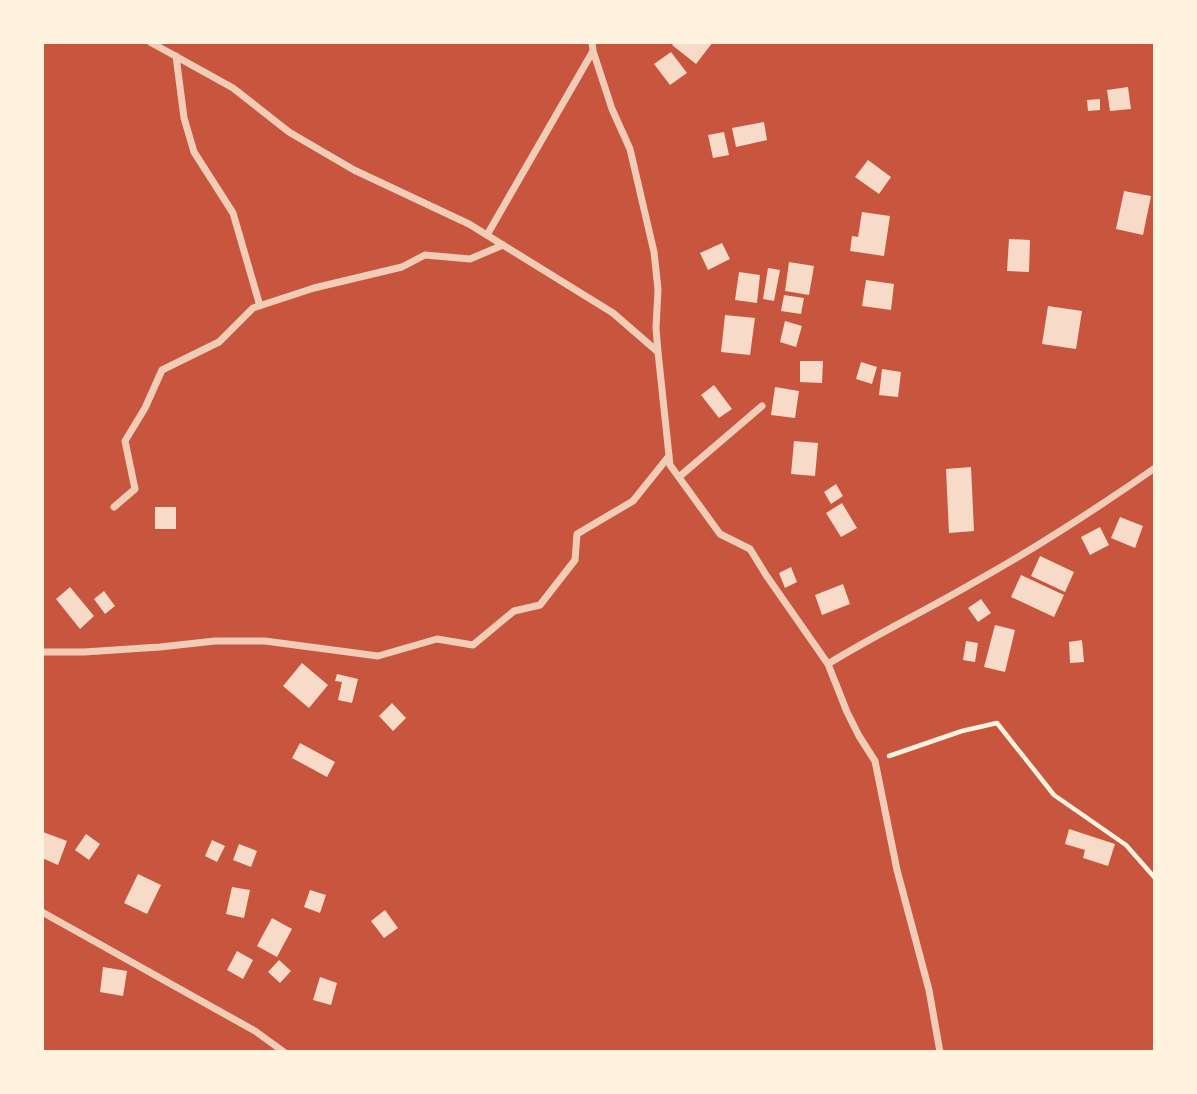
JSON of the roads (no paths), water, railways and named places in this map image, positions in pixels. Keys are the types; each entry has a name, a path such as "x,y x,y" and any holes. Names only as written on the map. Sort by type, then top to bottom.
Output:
{"street":[{"path":"150,42 233,88 289,132 354,170 469,224 613,313 658,352"},
{"path":"592,42 612,109 630,149 654,252 658,289 656,328 670,465 720,534 750,549 828,664 859,736 875,761 897,870 929,990 940,1052"},
{"path":"487,235 593,51"},
{"path":"176,56 184,118 194,152 233,213 260,306"},
{"path":"114,507 135,489 124,441 145,408 162,370 219,342 253,308 314,288 402,267 425,255 470,259 503,245"},
{"path":"679,477 762,406"},
{"path":"42,652 85,652 215,641 265,641 377,656 437,639 473,645 514,611 540,604 575,560 577,534 633,501 670,456"},
{"path":"828,664 1053,537 1155,468"},
{"path":"42,912 255,1031 284,1052"}]}
